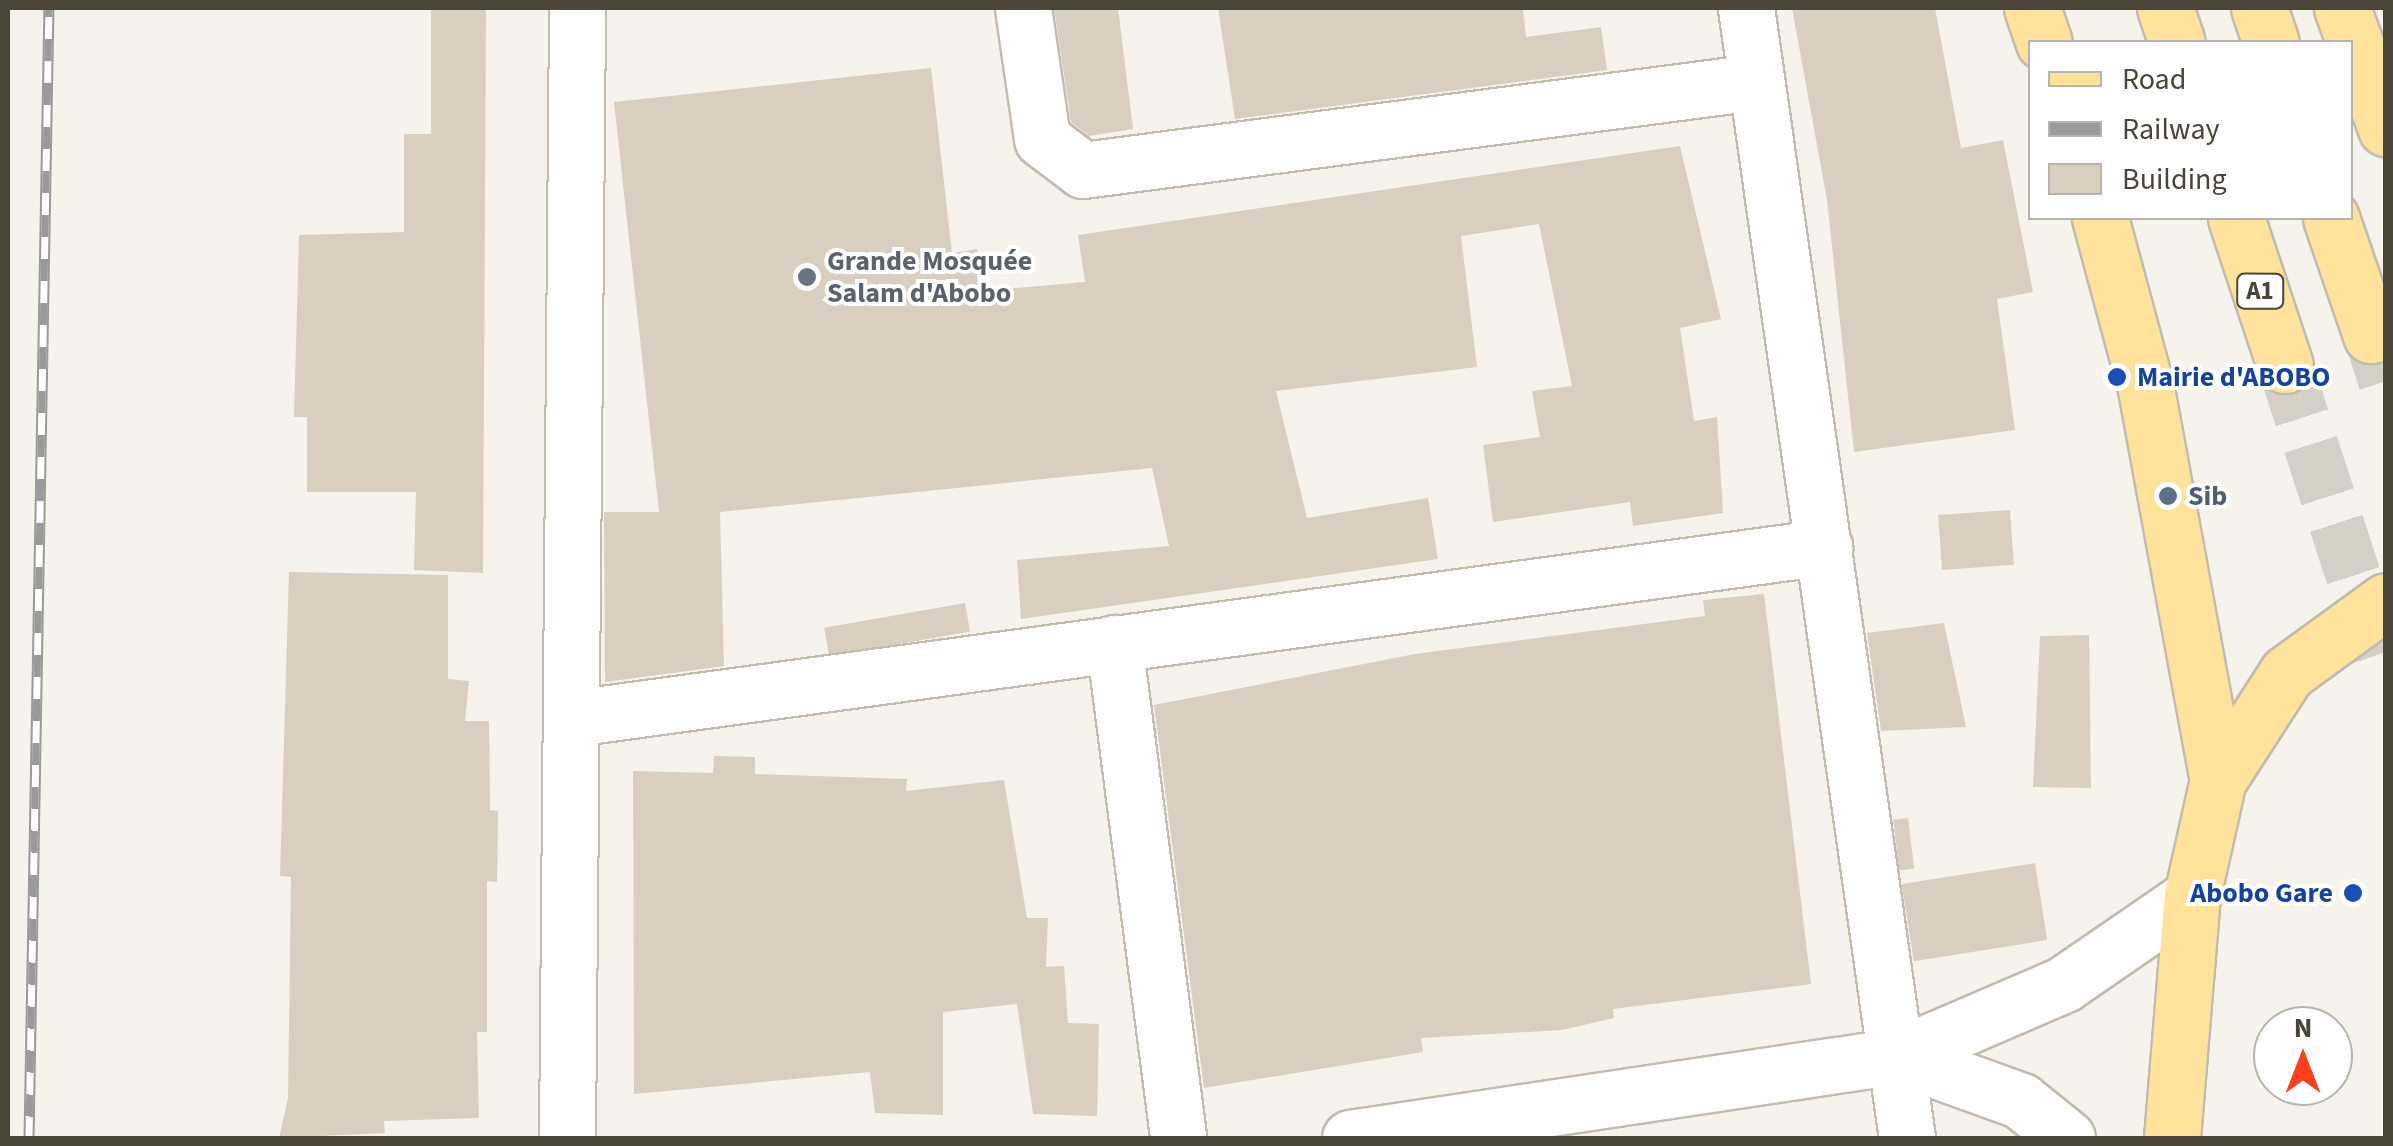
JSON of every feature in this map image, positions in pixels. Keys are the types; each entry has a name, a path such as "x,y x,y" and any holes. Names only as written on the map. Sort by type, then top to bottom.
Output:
{"main road":[{"path":"2032,8 2043,40"},
{"path":"2165,8 2176,40"},
{"path":"2259,8 2269,40"},
{"path":"2342,8 2386,128"},
{"path":"2101,220 2146,389 2218,780"},
{"name":"A1","path":"2237,220 2285,365"},
{"path":"2331,220 2371,336"},
{"path":"2172,1138 2192,896 2218,780 2287,673 2386,602"}],"street":[{"path":"567,1138 577,8"},
{"path":"1023,8 1042,139 1083,170 1755,82"},
{"path":"1746,8 1907,1138"},
{"path":"573,718 1824,546"},
{"path":"1114,643 1178,1138"},
{"path":"1350,1138 1462,1130 1897,1056 2064,984 2192,896"},
{"path":"1897,1056 2022,1101 2067,1138"}],"building":[{"path":"431,8 486,8 483,573 414,570 416,492 307,492 307,417 294,417 299,235 404,232 404,134 431,134"},
{"path":"1054,8 1118,8 1133,129 1089,136 1071,122"},
{"path":"1218,8 1523,8 1526,37 1601,27 1607,70 1235,119"},
{"path":"1792,8 1935,8 1961,148 2003,140 2033,292 1997,299 2015,430 1854,452 1827,200"},
{"path":"931,68 952,253 977,249 982,291 1085,282 1078,235 1680,146 1721,319 1680,328 1694,421 1717,417 1723,513 1633,526 1630,502 1493,522 1483,445 1540,437 1532,391 1572,386 1539,224 1461,236 1477,367 1276,391 1307,518 1428,498 1438,559 1021,619 1017,560 1169,546 1152,468 720,512 724,666 605,682 604,512 659,512 614,102"},
{"path":"2010,510 2014,565 1942,570 1938,515"},
{"path":"289,572 448,575 448,679 469,681 465,721 489,721 490,810 498,811 497,882 487,881 487,1032 477,1032 479,1118 384,1121 385,1133 279,1138 288,1098 291,877 280,876"},
{"path":"1764,594 1811,984 1613,1009 1614,1018 1562,1030 1421,1038 1423,1052 1204,1088 1154,705 1415,654 1705,616 1703,600"},
{"path":"965,603 970,632 829,656 824,628"},
{"path":"1944,623 1966,727 1881,731 1867,633"},
{"path":"2089,635 2091,788 2033,787 2040,636"},
{"path":"714,756 755,757 755,774 907,779 906,791 1004,780 1027,918 1048,918 1046,967 1064,966 1068,1023 1099,1024 1097,1116 1033,1114 1017,1004 943,1012 943,1115 875,1113 870,1072 634,1094 633,771 713,773"},
{"path":"1908,818 1914,869 1899,870 1893,820"},
{"path":"2035,863 2047,940 1914,961 1902,884"}],"tunnel":[{"path":"2371,335 2386,381"},
{"path":"2285,365 2386,675"}],"railway":[{"path":"29,1138 49,8"}],"place":[{"name":"Grande Mosquée Salam d'Abobo","path":"807,277"},
{"name":"Mairie d'ABOBO","path":"2117,377"},
{"name":"Sib","path":"2168,496"},
{"name":"Abobo Gare","path":"2353,893"}]}
